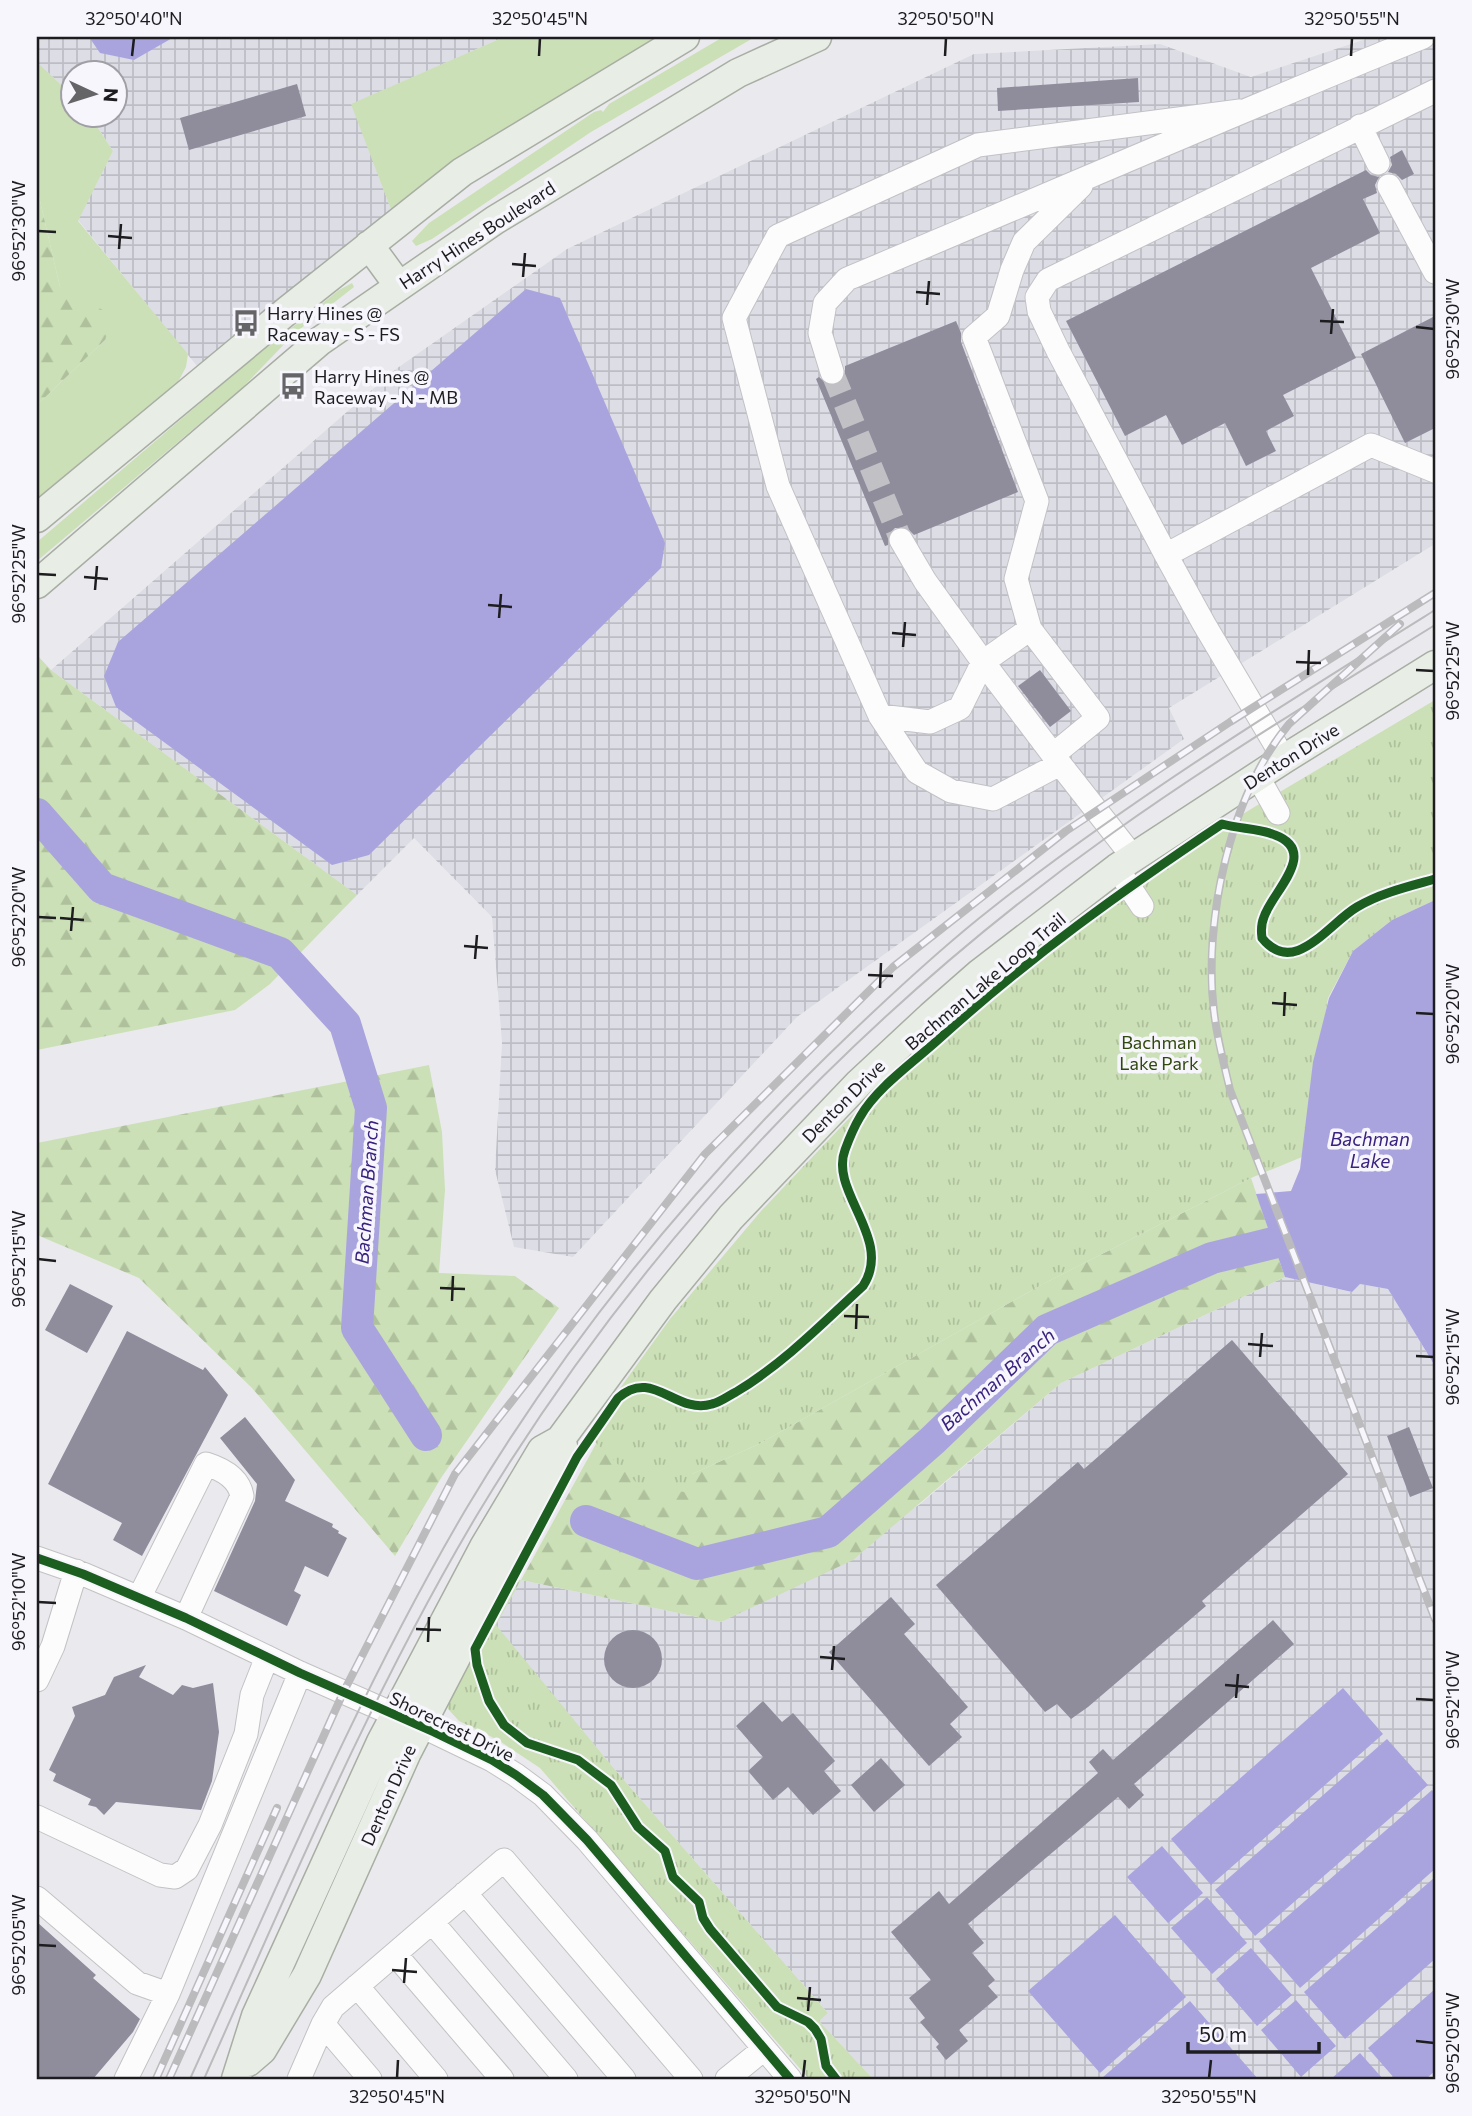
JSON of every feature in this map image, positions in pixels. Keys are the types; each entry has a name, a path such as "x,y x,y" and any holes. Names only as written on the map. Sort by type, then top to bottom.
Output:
{"main road":[{"path":"37,519 369,245 462,172 685,37"},
{"name":"Harry Hines Boulevard","path":"37,584 320,341 495,220 738,73 817,37"},
{"path":"369,245 399,286"},
{"name":"Denton Drive","path":"239,2073 261,2004 307,1900 407,1721 496,1553 542,1450 560,1440 663,1300 731,1217 859,1083 980,973 1125,862 1435,665"}],"street":[{"path":"832,372 820,332 825,303 848,279 1240,111 1423,37"},
{"path":"1284,759 1204,624 1167,555 1059,351 1039,311 1037,297 1048,280 1435,91"},
{"path":"1088,178 1024,242 998,316 974,337 1037,501 1016,579 1030,629 1098,718 1056,760 993,799 951,791 917,772 880,716 778,486 734,318 778,236 978,145 1240,111"},
{"path":"1360,126 1378,163"},
{"path":"1389,186 1435,272"},
{"path":"1167,555 1371,445 1435,471"},
{"path":"901,540 925,582 1056,760 1125,862 1142,906"},
{"path":"880,716 930,722 960,708 983,662 1030,629"},
{"path":"1258,777 1278,813"},
{"path":"139,1598 206,1464 223,1469 241,1488 242,1496 186,1618"},
{"name":"Shorecrest Drive","path":"37,1558 76,1571 186,1618 492,1760 516,1775 563,1814 587,1840 790,2079"},
{"path":"37,1680 53,1646 76,1571"},
{"path":"37,1817 167,1877 181,1874 190,1863 209,1825 246,1734 252,1695 267,1657"},
{"path":"126,2079 169,1994 300,1673"},
{"path":"299,2079 333,2007 503,1860 691,2079"},
{"path":"465,1893 624,2079"},
{"path":"37,1898 137,1983 169,1994"},
{"path":"432,1922 566,2079"},
{"path":"395,1954 502,2079"},
{"path":"357,1986 436,2079"},
{"path":"323,2024 370,2079"},
{"path":"727,2079 764,2049"}],"shaded area":[{"path":"37,37 504,37 352,104 392,212 197,366 78,220 113,151 99,130 130,130 130,60 60,60 60,84 37,62"},
{"path":"1372,37 1430,37 1435,48 1435,544 1169,708 1184,739 797,1017 573,1257 514,1247 495,1170 502,1043 492,917 414,838 357,895 51,670 396,369 567,249 974,54 1160,44 1251,77"},
{"path":"1285,1277 1351,1292 1360,1284 1388,1289 1435,1366 1435,2079 873,2079 818,2020 828,2013 616,1771 495,1625 521,1580 721,1622 919,1505 1061,1383"}],"green space":[{"path":"504,37 661,37 524,120 392,212 351,104"},
{"path":"723,37 755,37 591,132 432,239 416,246 412,241 429,223 594,112 603,112 609,104"},
{"path":"37,62 60,84 60,130 99,130 113,151 78,221 188,354 186,367 178,382 37,498 37,405 105,340 60,287 37,188"},
{"path":"37,188 60,287 114,316 105,340 37,405"},
{"path":"352,283 354,287 295,333 242,388 37,561 37,542 246,364 339,290"},
{"path":"37,655 51,670 357,895 270,984 235,1010 37,1050"},
{"name":"Bachman Lake Park","path":"1435,700 1435,900 1392,920 1353,951 1328,998 1302,1157 1251,1178 1043,1284 759,1444 692,1474 685,1492 641,1487 587,1434 670,1319 761,1211 857,1110 1092,907"},
{"path":"429,1065 442,1132 445,1190 439,1273 515,1276 559,1308 441,1478 395,1556 252,1388 139,1278 37,1235 37,1143"},
{"path":"1251,1178 1285,1277 1061,1383 853,1560 721,1622 521,1580 597,1442 641,1486 692,1474 759,1444 1043,1284"},
{"path":"508,1578 521,1580 496,1625 616,1771 828,2013 819,2021 873,2079 809,2079 540,1768 498,1740 459,1721 448,1709 446,1701"}],"water":[{"path":"89,37 174,37 134,60 100,53"},
{"path":"526,289 560,298 665,543 661,568 369,855 332,865 116,707 104,676 118,642"},
{"name":"Bachman Lake","path":"1435,900 1435,1366 1388,1289 1360,1284 1352,1292 1285,1277 1256,1194 1291,1191 1300,1169 1313,1062 1329,998 1353,951 1392,920"},
{"path":"1343,1688 1383,1734 1211,1885 1171,1839"},
{"path":"1387,1739 1428,1785 1255,1936 1215,1890"},
{"path":"1432,1790 1435,1794 1435,1869 1300,1988 1259,1941"},
{"path":"1162,1846 1203,1893 1168,1923 1127,1877"},
{"path":"1435,1877 1435,1959 1345,2039 1304,1992"},
{"path":"1207,1897 1247,1943 1212,1974 1171,1928"},
{"path":"1115,1915 1186,1997 1100,2073 1028,1991"},
{"path":"1251,1948 1292,1995 1257,2026 1216,1979"},
{"path":"1435,1989 1435,2071 1426,2079 1395,2079 1368,2048"},
{"path":"1296,2000 1336,2046 1301,2077 1261,2030"},
{"path":"1190,2001 1258,2079 1102,2078"},
{"path":"1360,2053 1383,2079 1331,2079"}],"building":[{"path":"1138,78 1139,102 998,111 997,88"},
{"path":"297,84 306,116 189,150 180,118"},
{"path":"1402,150 1414,174 1402,180 1396,174 1388,172 1392,165 1390,157"},
{"path":"1366,170 1379,177 1375,185 1377,193 1363,199 1380,233 1311,268 1356,358 1283,395 1294,416 1266,431 1276,451 1246,466 1225,423 1182,445 1166,415 1125,436 1066,321"},
{"path":"1435,316 1435,428 1405,443 1361,354"},
{"path":"956,321 961,342 1018,492 914,535 907,528 895,528 889,534 888,545 885,546 816,379 819,377 828,385 837,385 845,376 845,366"},
{"path":"1040,670 1071,711 1050,727 1018,686"},
{"path":"70,1284 113,1306 87,1353 45,1330"},
{"path":"127,1331 203,1370 205,1367 228,1395 142,1556 113,1540 122,1523 48,1484"},
{"path":"1232,1340 1348,1474 1202,1601 1206,1606 1088,1707 1071,1719 1057,1704 1045,1712 936,1585 1078,1462 1084,1469"},
{"path":"245,1417 295,1480 285,1501 333,1524 332,1527 339,1531 338,1533 347,1538 328,1577 305,1566 294,1591 301,1595 287,1626 214,1591 255,1501 257,1484 220,1438"},
{"path":"1409,1427 1433,1488 1410,1497 1387,1436"},
{"path":"891,1597 915,1624 904,1634 968,1707 950,1724 962,1737 929,1766 829,1652"},
{"path":"1273,1620 1294,1644 1134,1784 1144,1795 1129,1809 1118,1797 968,1924 984,1943 972,1953 995,1980 988,1986 998,1997 959,2030 968,2041 946,2060 936,2047 939,2044 920,2022 925,2018 909,1998 931,1980 891,1932 939,1891 949,1904 1098,1773 1089,1762 1103,1749 1113,1760"},
{"path":"633,1630 649,1635 657,1643 662,1659 657,1675 649,1683 633,1688 617,1683 609,1675 604,1659 609,1643 617,1635"},
{"path":"146,1665 139,1677 173,1695 182,1685 193,1688 213,1683 219,1732 212,1781 201,1810 116,1802 104,1815 96,1807 88,1805 91,1799 53,1781 56,1774 49,1770 75,1716 72,1707 105,1695 114,1677"},
{"path":"763,1701 782,1722 793,1713 835,1761 824,1771 841,1791 813,1815 788,1787 773,1800 748,1771 763,1757 736,1726"},
{"path":"881,1758 905,1785 874,1812 851,1785"},
{"path":"37,1922 96,1975 93,1978 140,2019 133,2032 93,2079 37,2079"}],"waterway":[{"name":"Bachman Branch","path":"37,814 102,888 280,953 345,1024 371,1108 357,1328 426,1435"},
{"name":"Bachman Branch","path":"586,1521 697,1564 828,1532 933,1440 1047,1330 1212,1258 1314,1233"}],"tunnel":[{"path":"832,372 901,540"}],"tram line":[{"path":"190,2079 287,1862 355,1719 390,1648 466,1509 550,1380 595,1318 692,1199 743,1142 851,1033 920,969 992,908 1154,790 1435,610"},
{"path":"204,2079 332,1793 438,1583 477,1515 540,1416 609,1321 682,1229 760,1141 843,1057 930,977 1020,902 1114,832 1193,778 1435,625"}],"railway":[{"path":"169,2079 343,1693 455,1474 705,1154 893,967 1066,831 1230,722 1435,593"},
{"path":"1400,624 1289,724 1268,753 1236,822 1225,860 1217,900 1212,976 1215,1022 1230,1090 1435,1619"},
{"path":"156,2079 277,1808"}],"cycle path":[{"name":"Bachman Lake Loop Trail","path":"836,2079 826,2066 821,2039 815,2029 808,2022 777,2007 710,1929 703,1918 699,1902 673,1877 665,1851 638,1827 611,1785 578,1760 527,1743 504,1725 489,1701 477,1665 475,1649 577,1457 618,1398 642,1387 699,1406 718,1402 753,1381 786,1356 863,1286 870,1268 871,1251 867,1233 845,1182 842,1166 854,1129 867,1106 886,1085 1006,981 1112,900 1222,824 1275,835 1288,842 1293,851 1289,873 1263,920 1262,938 1274,949 1286,952 1298,950 1311,944 1366,902 1395,890 1435,879"},
{"path":"37,1558 83,1574 186,1618 300,1673 434,1732 492,1760 516,1775 543,1795 587,1840 790,2079"}],"place":[{"name":"Harry Hines @ Raceway - S - FS","path":"246,323"},
{"name":"Harry Hines @ Raceway - N - MB","path":"293,386"}]}
